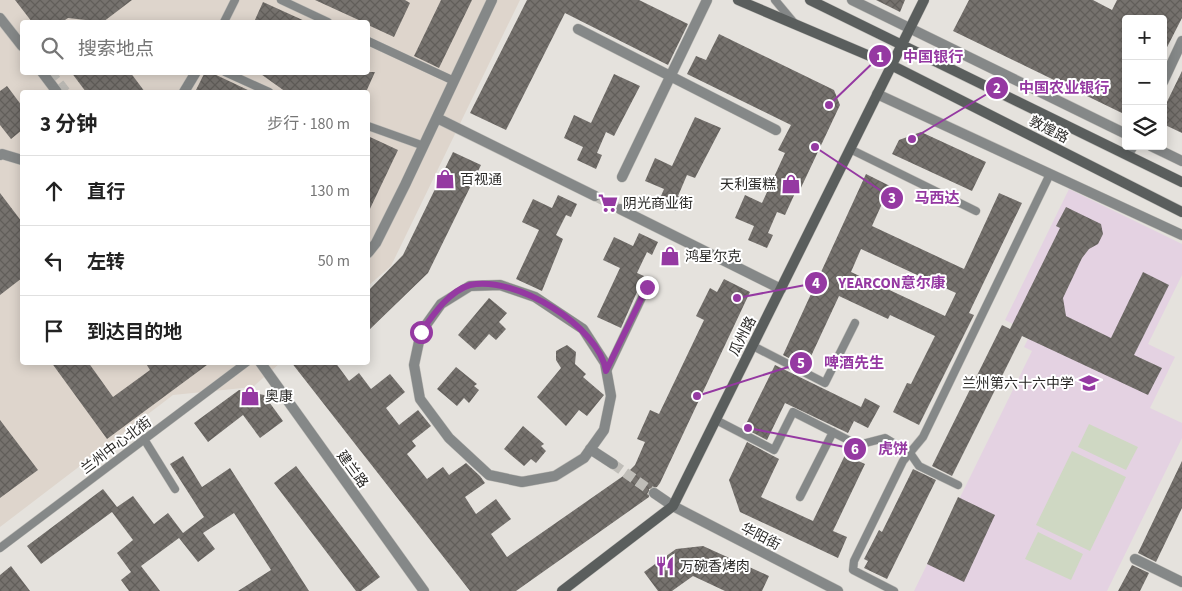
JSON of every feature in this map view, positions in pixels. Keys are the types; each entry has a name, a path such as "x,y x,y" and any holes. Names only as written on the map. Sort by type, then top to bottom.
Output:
{"main road":[{"name":"敦煌路","path":"738,0 891,65 1182,212"},
{"name":"敦煌路","path":"810,0 1182,182"},
{"name":"瓜州路","path":"562,591 672,506 924,0"}],"street":[{"path":"370,250 376,243 424,146 492,0"},
{"path":"622,177 707,0"},
{"path":"852,0 1122,132"},
{"path":"0,18 20,43"},
{"path":"578,29 776,130"},
{"path":"1167,73 1182,41"},
{"path":"44,75 56,90"},
{"path":"185,90 194,75"},
{"path":"877,94 1182,235"},
{"path":"437,118 595,196"},
{"path":"1160,150 1182,161"},
{"path":"0,155 20,159"},
{"path":"620,209 781,289"},
{"path":"500,285 535,297 583,329 605,363 606,371 611,396 604,430 584,458 555,476 522,482 488,475 449,438 420,399 414,365 421,332 441,304 470,286 500,285"},
{"name":"建兰路","path":"262,365 424,591"},
{"path":"590,449 613,464"},
{"name":"华阳街","path":"654,493 672,506 838,591"},
{"path":"1136,559 1182,582"}],"lane":[{"path":"225,20 235,0"},
{"path":"281,0 324,20"},
{"path":"775,0 796,25"},
{"path":"370,43 454,81"},
{"path":"232,75 265,90"},
{"path":"370,127 424,146"},
{"path":"850,149 976,211"},
{"path":"1128,156 1132,150"},
{"path":"894,591 853,570 854,561 903,461 923,437 1050,174"},
{"path":"606,371 647,287"},
{"path":"753,346 826,383 855,323"},
{"name":"兰州中心北街","path":"0,548 243,365"},
{"path":"716,420 774,450 792,412 858,445 885,438 910,453 919,466 958,485"},
{"path":"800,497 833,432"},
{"path":"144,440 175,489"}],"shaded area":[{"path":"0,0 520,0 391,266 370,284 370,90 20,90 20,365 278,365 253,387 173,395 0,527"},
{"name":"兰州第六十六中学","path":"1069,189 1182,244 1182,275 1148,344 1175,357 1150,408 1182,423 1182,438 1107,591 914,591 1032,351 1024,347 1031,333 1005,320"}],"green space":[{"path":"1089,424 1138,447 1126,470 1078,447"},
{"path":"1072,451 1126,477 1090,551 1036,525"},
{"path":"1038,532 1083,554 1071,580 1025,559"}],"building":[{"path":"15,0 132,0 106,20 68,18 65,20 30,20"},
{"path":"315,0 405,0 410,3 394,37 370,26 370,20 359,20"},
{"path":"441,0 472,0 439,68 414,56"},
{"path":"527,0 639,0 688,24 668,65 565,13 506,130 470,113"},
{"path":"876,0 905,0 900,12"},
{"path":"969,0 1093,0 1112,10 1117,0 1182,0 1182,18 1167,47 1167,15 1122,15 1122,113 953,31"},
{"path":"263,2 303,20 255,20"},
{"path":"719,34 834,90 840,105 799,192 796,191 785,215 777,212 768,233 773,235 767,248 748,240 754,226 735,218 745,195 762,203 785,153 778,150 791,125 687,74 696,56 706,60"},
{"path":"1182,71 1182,133 1167,126 1167,102"},
{"path":"370,72 375,72 367,90 283,90 262,75 370,75"},
{"path":"614,74 640,86 614,136 606,132 597,153 602,155 596,169 577,160 583,147 564,138 574,115 591,123"},
{"path":"73,75 132,75 144,90 84,90"},
{"path":"204,75 216,75 248,90 196,90"},
{"path":"7,86 20,103 20,132 11,139 0,125 0,91"},
{"path":"695,117 721,128 695,178 687,175 678,196 682,198 676,211 658,203 664,189 645,181 655,158 672,166"},
{"path":"921,132 986,162 972,191 892,154 899,140"},
{"path":"370,137 398,150 370,209"},
{"path":"453,152 481,165 428,273 370,329 370,289 403,255"},
{"path":"866,174 890,186 872,226 964,269 999,193 1022,203 969,313 974,315 919,425 893,412 907,383 911,384 935,336 890,315 888,319 839,296 806,367 783,355","holes":["861,249 956,293 945,316 851,272"]},
{"path":"0,193 20,219 20,280 0,295"},
{"path":"558,195 577,204 571,217 566,215 556,235 563,239 542,291 516,279 539,230 522,222 533,199 552,208"},
{"path":"1066,207 1101,224 1103,234 1098,244 1089,249 1082,258 1063,298 1066,316 1111,338 1143,272 1169,285 1134,355 1162,368 1148,395 1022,336 952,476 932,466 1002,325 1010,329 1060,228 1056,226"},
{"path":"639,233 658,242 652,255 647,252 637,273 644,276 621,328 597,317 620,268 603,260 614,237 633,246"},
{"path":"724,279 750,292 660,483 657,487 649,489 649,497 516,591 470,591 293,365 337,365 349,381 359,373 371,389 390,374 405,392 386,408 399,425 418,410 431,426 412,441 416,446 407,454 427,479 443,467 449,475 466,463 480,476 485,483 465,497 476,514 496,499 511,519 491,534 507,557 626,474 635,465 645,442 637,439 650,410 659,414 704,320 696,316 710,288 717,292"},
{"path":"489,298 507,313 499,322 506,329 496,340 489,334 475,350 458,335"},
{"path":"567,345 576,352 575,364 586,374 583,377 604,395 587,416 579,410 566,426 537,397 561,368 556,360 556,351"},
{"path":"53,365 90,365 113,397 150,370 147,365 207,365 107,439"},
{"path":"775,365 861,407 865,398 880,406 868,428 854,421 848,433 785,403 767,440 744,428"},
{"path":"456,367 477,384 474,386 479,390 469,403 464,398 457,406 437,389"},
{"path":"239,390 264,395 283,421 260,438 243,415 208,442 194,423"},
{"path":"0,420 38,470 0,498"},
{"path":"523,426 544,444 541,446 546,451 536,463 531,459 524,466 504,449"},
{"path":"747,442 779,459 761,497 813,521 845,455 865,464 833,531 847,537 838,558 740,512 729,480"},
{"path":"183,456 202,487 230,468 309,591 238,591 271,570 234,513 203,533 215,549 198,562 179,538 141,566 160,591 129,591 121,580 131,572 117,553 133,540 112,512 41,564 27,546 103,489 117,507 133,496 154,524 168,513 183,533 204,517 170,464"},
{"path":"1182,461 1182,508 1156,562 1138,553"},
{"path":"296,466 380,577 361,591 356,591 274,483"},
{"path":"913,469 936,480 887,579 864,568 868,561 864,559 879,530 882,532"},
{"path":"958,497 995,515 964,582 927,564"},
{"path":"703,546 769,576 762,591 725,591 693,576 672,591 658,591 644,572 676,549"},
{"path":"1132,565 1149,573 1140,591 1118,591"},
{"path":"11,566 30,591 0,591 0,575"}],"tunnel":[{"path":"52,75 64,90"},
{"path":"595,196 620,209"},
{"path":"613,464 654,493"}],"place":[{"name":"中国银行","path":"829,105"},
{"name":"中国农业银行","path":"912,139"},
{"name":"马西达","path":"815,147"},
{"name":"百视通","path":"445,179"},
{"name":"天利蛋糕","path":"791,184"},
{"name":"阴光商业街","path":"608,203"},
{"name":"鸿星尔克","path":"670,256"},
{"name":"YEARCON意尔康","path":"737,298"},
{"name":"兰州第六十六中学","path":"1089,383"},
{"name":"奥康","path":"250,396"},
{"name":"啤酒先生","path":"697,396"},
{"name":"虎饼","path":"748,428"},
{"name":"万碗香烤肉","path":"665,566"}],"route":[{"path":"421,332 441,304 470,286 500,285 535,297 583,329 605,363 606,371 647,287"}]}
